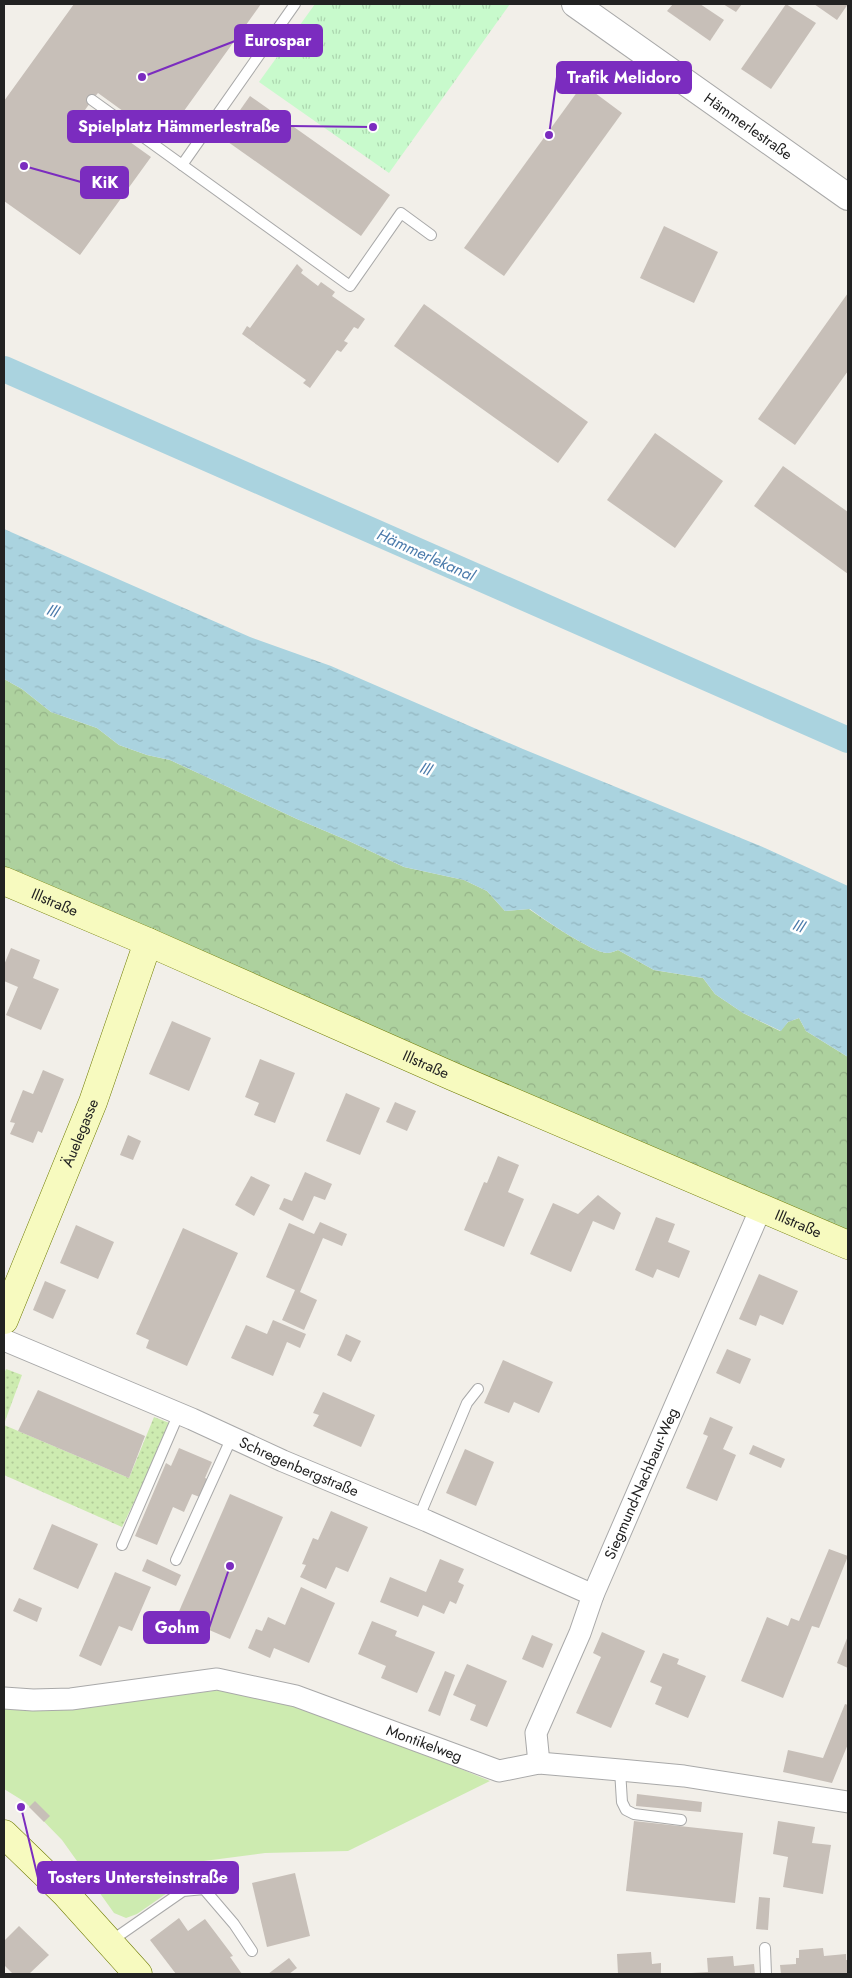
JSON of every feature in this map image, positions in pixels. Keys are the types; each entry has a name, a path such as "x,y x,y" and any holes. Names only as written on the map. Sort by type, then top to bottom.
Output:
{"main road":[{"name":"Illstraße","path":"4,881 148,942 454,1077 848,1245"},
{"name":"Äuelegasse","path":"4,1320 93,1102 148,942"},
{"path":"4,1834 65,1894 138,1974"}],"street":[{"name":"Hämmerlestraße","path":"575,4 848,197"},
{"name":"Siegmund-Nachbaur-Weg","path":"539,1763 536,1733 580,1633 592,1595 761,1208"},
{"name":"Schregenbergstraße","path":"4,1340 180,1413 283,1461 418,1517 556,1577 592,1595"},
{"name":"Montikelweg","path":"4,1698 33,1700 71,1698 218,1679 296,1696 499,1771 539,1763 620,1770 684,1776 848,1802"}],"lane":[{"path":"182,165 295,4"},
{"path":"92,100 350,286 401,213 431,235"},
{"path":"418,1517 468,1403 478,1389"},
{"path":"122,1545 180,1413"},
{"path":"176,1560 232,1437"},
{"path":"620,1770 622,1802 626,1810 634,1814 681,1820"},
{"path":"110,1942 183,1891 204,1889 234,1924 252,1951"},
{"path":"765,1948 766,1974"}],"green space":[{"path":"315,4 510,4 389,173 259,82"},
{"path":"4,679 22,689 51,712 97,728 119,745 147,755 170,760 404,867 464,880 487,891 505,911 529,909 568,934 600,951 608,953 618,950 654,970 703,978 715,994 743,1013 780,1031 788,1022 799,1018 806,1031 848,1057 848,1245 4,881"},
{"path":"6,1369 22,1375 4,1424 4,1374"},
{"path":"154,1417 172,1424 122,1527 4,1475 4,1425 129,1478"},
{"path":"221,1690 325,1713 490,1781 348,1851 265,1853 204,1861 183,1882 137,1914 126,1918 114,1913 62,1840 25,1802 4,1789 4,1707 132,1701"}],"water":[{"name":"Ill","path":"4,529 250,637 331,666 523,749 765,848 848,886 848,1057 806,1031 799,1018 788,1022 781,1031 743,1013 715,994 703,978 654,970 618,950 608,953 600,951 568,934 530,909 505,911 487,891 464,880 404,867 170,760 147,755 119,745 97,728 51,712 22,689 4,679"}],"building":[{"path":"74,4 261,4 163,140 98,93 92,100 85,110 151,157 80,255 4,201 4,101"},
{"path":"673,4 700,4 724,20 710,41 667,11"},
{"path":"723,4 742,4 736,12"},
{"path":"786,4 816,23 771,89 741,69"},
{"path":"814,4 848,4 837,20"},
{"path":"583,84 622,113 504,276 464,248"},
{"path":"250,96 390,195 361,236 221,137"},
{"path":"664,226 718,252 694,303 640,278"},
{"path":"297,264 303,270 301,273 318,286 321,282 335,292 332,296 365,319 358,329 354,327 344,341 348,343 341,352 337,350 310,388 303,383 306,380 242,334 247,326 250,328"},
{"path":"848,293 848,371 795,445 758,419"},
{"path":"424,304 588,422 558,463 394,346"},
{"path":"655,433 723,481 675,548 607,500"},
{"path":"783,466 848,512 848,574 754,506"},
{"path":"11,948 40,960 33,978 59,989 41,1030 6,1015 18,987 4,981 4,965"},
{"path":"172,1021 211,1038 189,1091 149,1074"},
{"path":"260,1059 295,1073 275,1123 254,1115 259,1103 245,1097"},
{"path":"43,1070 64,1079 42,1133 38,1131 33,1143 10,1134 15,1123 10,1122 23,1090 33,1094"},
{"path":"346,1093 380,1108 360,1155 326,1141"},
{"path":"395,1102 416,1111 407,1131 386,1122"},
{"path":"128,1135 141,1141 133,1160 120,1155"},
{"path":"498,1156 519,1165 508,1192 524,1199 504,1247 464,1230 484,1182 487,1183"},
{"path":"305,1172 332,1184 325,1200 314,1196 303,1221 279,1209 284,1198 292,1201"},
{"path":"251,1176 270,1185 254,1216 235,1205"},
{"path":"598,1195 621,1213 614,1230 593,1221 571,1272 530,1254 553,1203 578,1214"},
{"path":"656,1217 675,1224 668,1242 690,1251 679,1278 657,1269 653,1278 635,1270"},
{"path":"320,1222 347,1234 342,1246 323,1238 300,1292 317,1300 304,1330 282,1320 295,1290 266,1277 289,1223 314,1234"},
{"path":"76,1225 114,1242 98,1279 60,1263"},
{"path":"183,1228 238,1253 187,1366 146,1348 149,1340 136,1334"},
{"path":"759,1274 798,1291 783,1325 760,1315 756,1326 739,1319"},
{"path":"45,1281 66,1290 53,1319 33,1310"},
{"path":"273,1320 306,1334 300,1348 287,1342 273,1376 231,1358 246,1325 267,1334"},
{"path":"346,1334 361,1341 351,1362 337,1355"},
{"path":"727,1349 751,1359 740,1384 716,1373"},
{"path":"503,1360 553,1382 539,1413 514,1402 509,1413 484,1403"},
{"path":"38,1390 145,1436 129,1478 18,1431"},
{"path":"323,1392 375,1415 361,1447 313,1426 319,1415 313,1413"},
{"path":"710,1417 733,1427 723,1449 736,1455 717,1501 686,1488 708,1436 703,1434"},
{"path":"753,1445 785,1459 781,1468 749,1454"},
{"path":"179,1448 212,1462 205,1478 210,1480 202,1498 192,1494 184,1512 173,1507 157,1545 135,1536 166,1463 171,1466"},
{"path":"465,1449 494,1462 476,1506 446,1493"},
{"path":"230,1494 283,1517 230,1639 177,1616"},
{"path":"331,1511 368,1527 348,1572 336,1567 326,1589 300,1577 306,1565 302,1564 313,1538 318,1540"},
{"path":"52,1524 98,1544 78,1589 33,1569"},
{"path":"829,1549 848,1556 819,1628 812,1626 783,1698 741,1681 767,1617 788,1626 791,1618 799,1621"},
{"path":"147,1559 181,1575 176,1586 142,1571"},
{"path":"440,1559 464,1569 458,1582 464,1585 456,1604 450,1601 444,1614 423,1605 418,1617 380,1602 390,1577 426,1592"},
{"path":"115,1572 151,1587 132,1631 119,1626 101,1666 79,1656"},
{"path":"301,1587 335,1603 309,1663 274,1648 270,1658 248,1648 256,1629 262,1631 268,1617 285,1625"},
{"path":"19,1598 42,1608 37,1622 13,1611"},
{"path":"372,1621 397,1631 395,1636 435,1652 417,1693 381,1678 386,1666 358,1654"},
{"path":"602,1632 645,1651 611,1728 576,1713 601,1657 593,1653"},
{"path":"532,1635 553,1644 543,1668 522,1659"},
{"path":"848,1636 848,1668 837,1663"},
{"path":"663,1653 679,1659 677,1664 706,1676 688,1718 655,1704 662,1687 650,1682"},
{"path":"467,1664 507,1681 487,1727 470,1720 476,1705 453,1695"},
{"path":"445,1671 455,1675 440,1716 428,1711"},
{"path":"845,1704 848,1705 848,1744 832,1783 783,1772 788,1750 823,1758"},
{"path":"637,1794 702,1802 701,1812 636,1806"},
{"path":"35,1801 50,1816 44,1822 29,1807"},
{"path":"634,1821 743,1833 735,1903 626,1891"},
{"path":"778,1821 815,1827 812,1843 831,1845 823,1894 783,1887 788,1857 773,1854"},
{"path":"295,1873 310,1936 267,1947 252,1883"},
{"path":"759,1897 770,1898 768,1930 756,1929"},
{"path":"179,1918 188,1931 205,1919 233,1956 230,1957 242,1974 176,1974 150,1940"},
{"path":"19,1926 49,1955 29,1974 13,1974 4,1965 4,1941"},
{"path":"823,1948 824,1956 846,1954 848,1974 781,1974 780,1965 796,1964 796,1958 799,1958 799,1950"},
{"path":"651,1952 652,1964 661,1963 661,1974 618,1974 617,1954"},
{"path":"733,1956 734,1966 754,1964 755,1974 691,1974 708,1972 707,1958"},
{"path":"289,1958 297,1968 289,1974 268,1974"}],"waterway":[{"name":"Hämmerlekanal","path":"4,369 848,740"}],"place":[{"name":"Eurospar","path":"142,77"},
{"name":"Spielplatz Hämmerlestraße","path":"373,127"},
{"name":"Trafik Melidoro","path":"549,135"},
{"name":"KiK","path":"24,166"},
{"name":"Gohm","path":"230,1566"},
{"name":"Tosters Untersteinstraße","path":"21,1807"}]}
